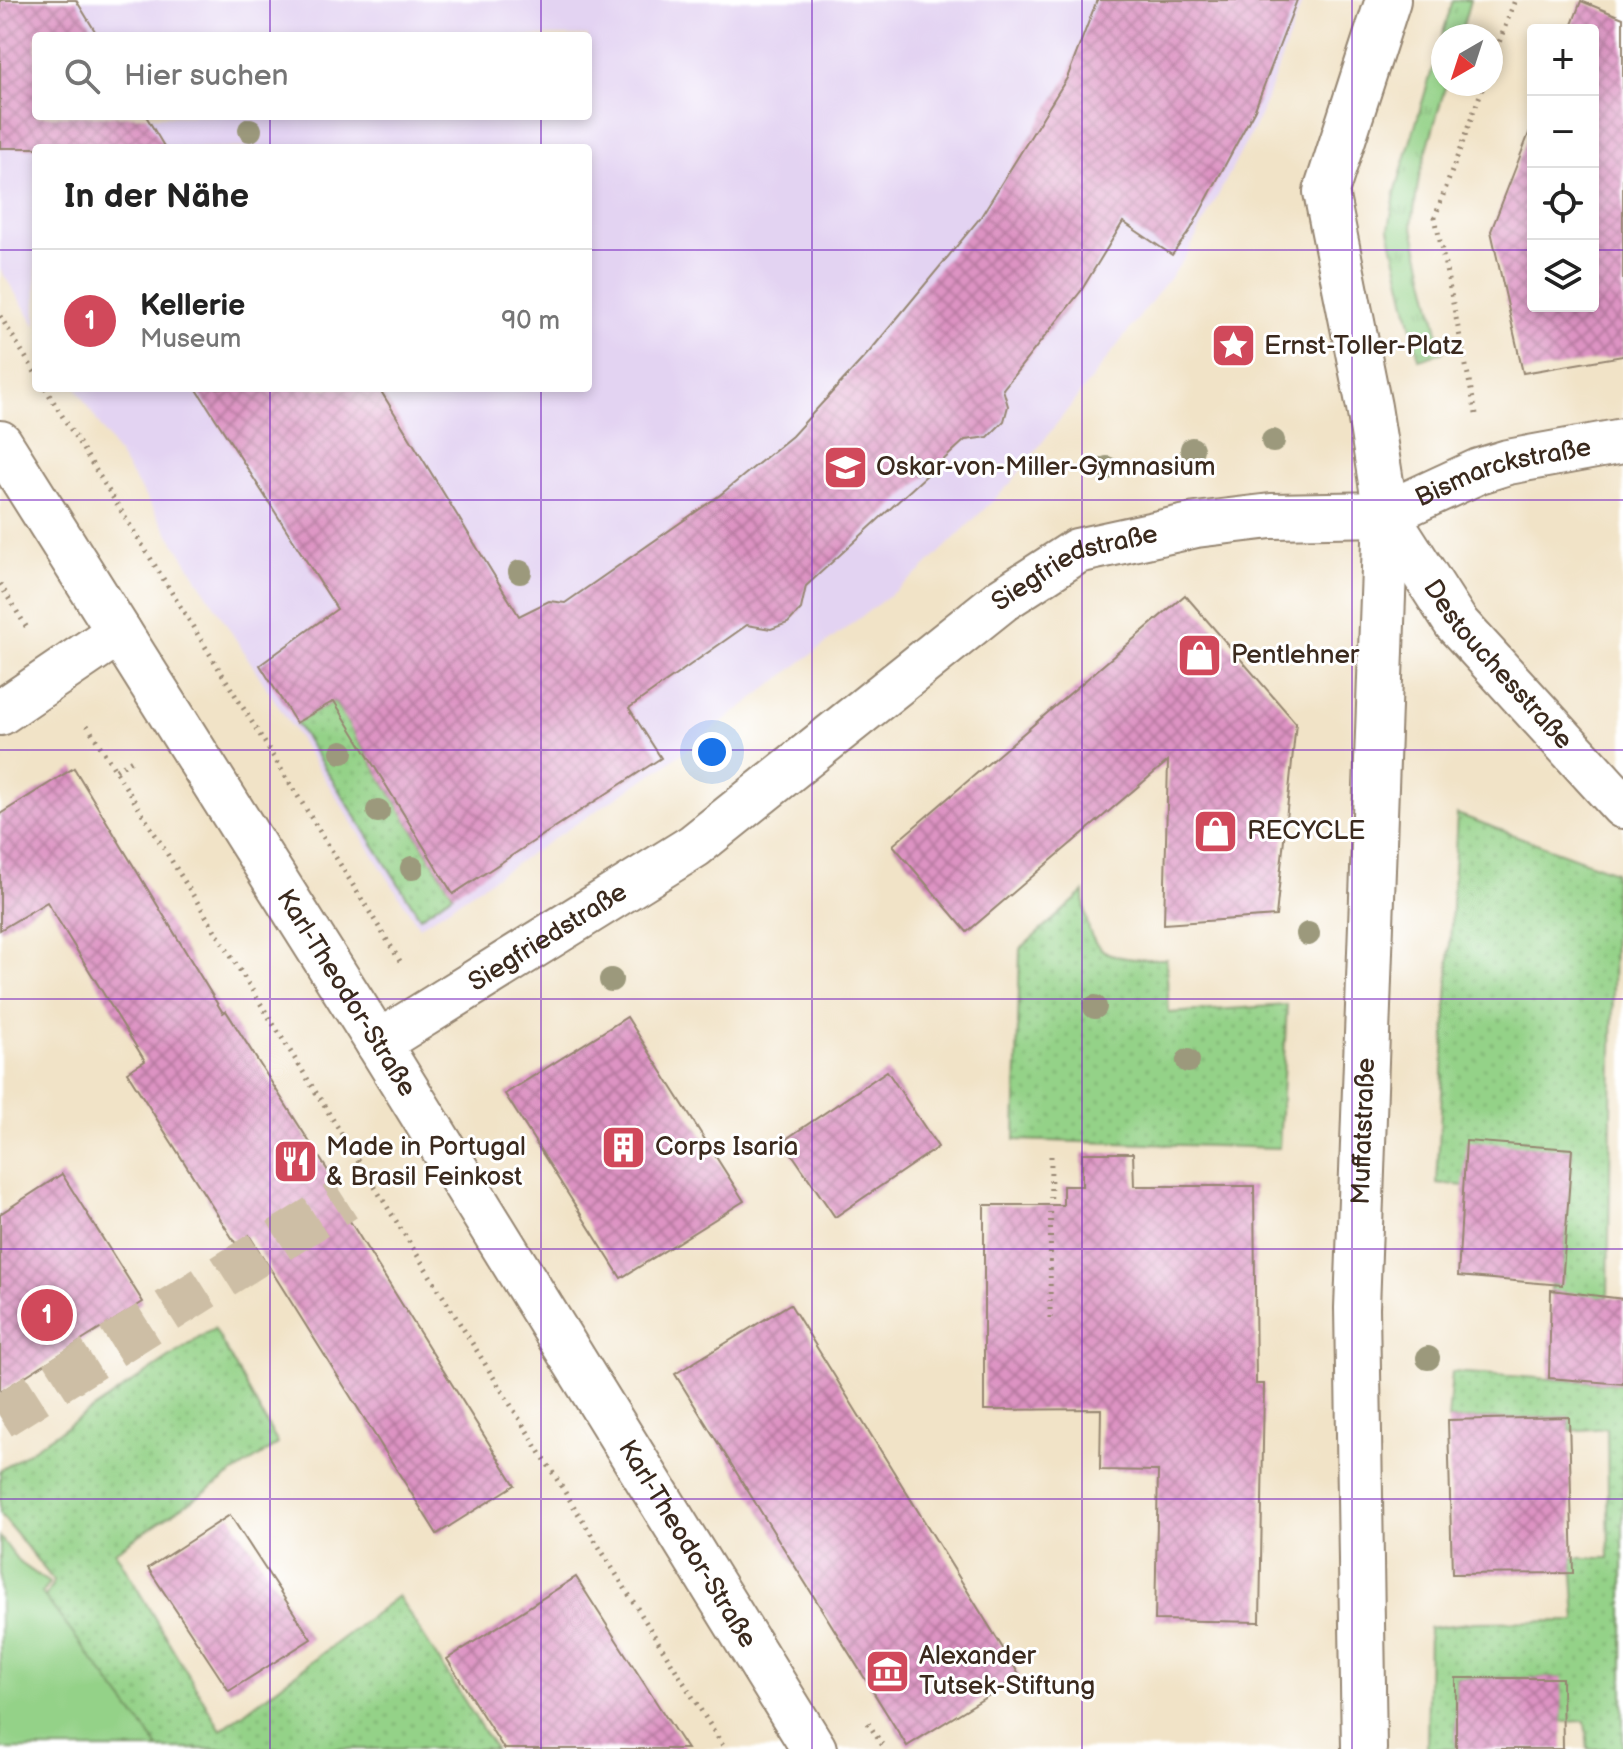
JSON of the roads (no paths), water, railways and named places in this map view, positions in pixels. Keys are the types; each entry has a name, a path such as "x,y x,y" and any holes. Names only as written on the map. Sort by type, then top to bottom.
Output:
{"street":[{"path":"1386,514 1369,407 1326,192 1388,0"},
{"name":"Bismarckstraße","path":"1386,514 1479,471 1508,462 1623,441"},
{"name":"Karl-Theodor-Straße","path":"0,443 378,1043 814,1749"},
{"name":"Destouchesstraße","path":"1386,514 1456,623 1623,806"},
{"name":"Siegfriedstraße","path":"378,1043 694,846 1003,599 1077,551 1211,523 1271,516 1386,514"},
{"name":"Muffatstraße","path":"1364,1749 1357,1308 1386,514"},
{"path":"0,713 54,673 119,632"}],"tunnel":[{"path":"0,1417 345,1199"}],"place":[{"name":"Ernst-Toller-Platz","path":"1233,346"},
{"name":"Oskar-von-Miller-Gymnasium","path":"845,467"},
{"name":"Pentlehner","path":"1200,655"},
{"name":"RECYCLE","path":"1216,831"},
{"name":"Corps Isaria","path":"624,1147"},
{"name":"Made in Portugal & Brasil Feinkost","path":"295,1162"},
{"name":"Kellerie","path":"47,1315"},
{"name":"Alexander Tutsek-Stiftung","path":"888,1671"}]}
